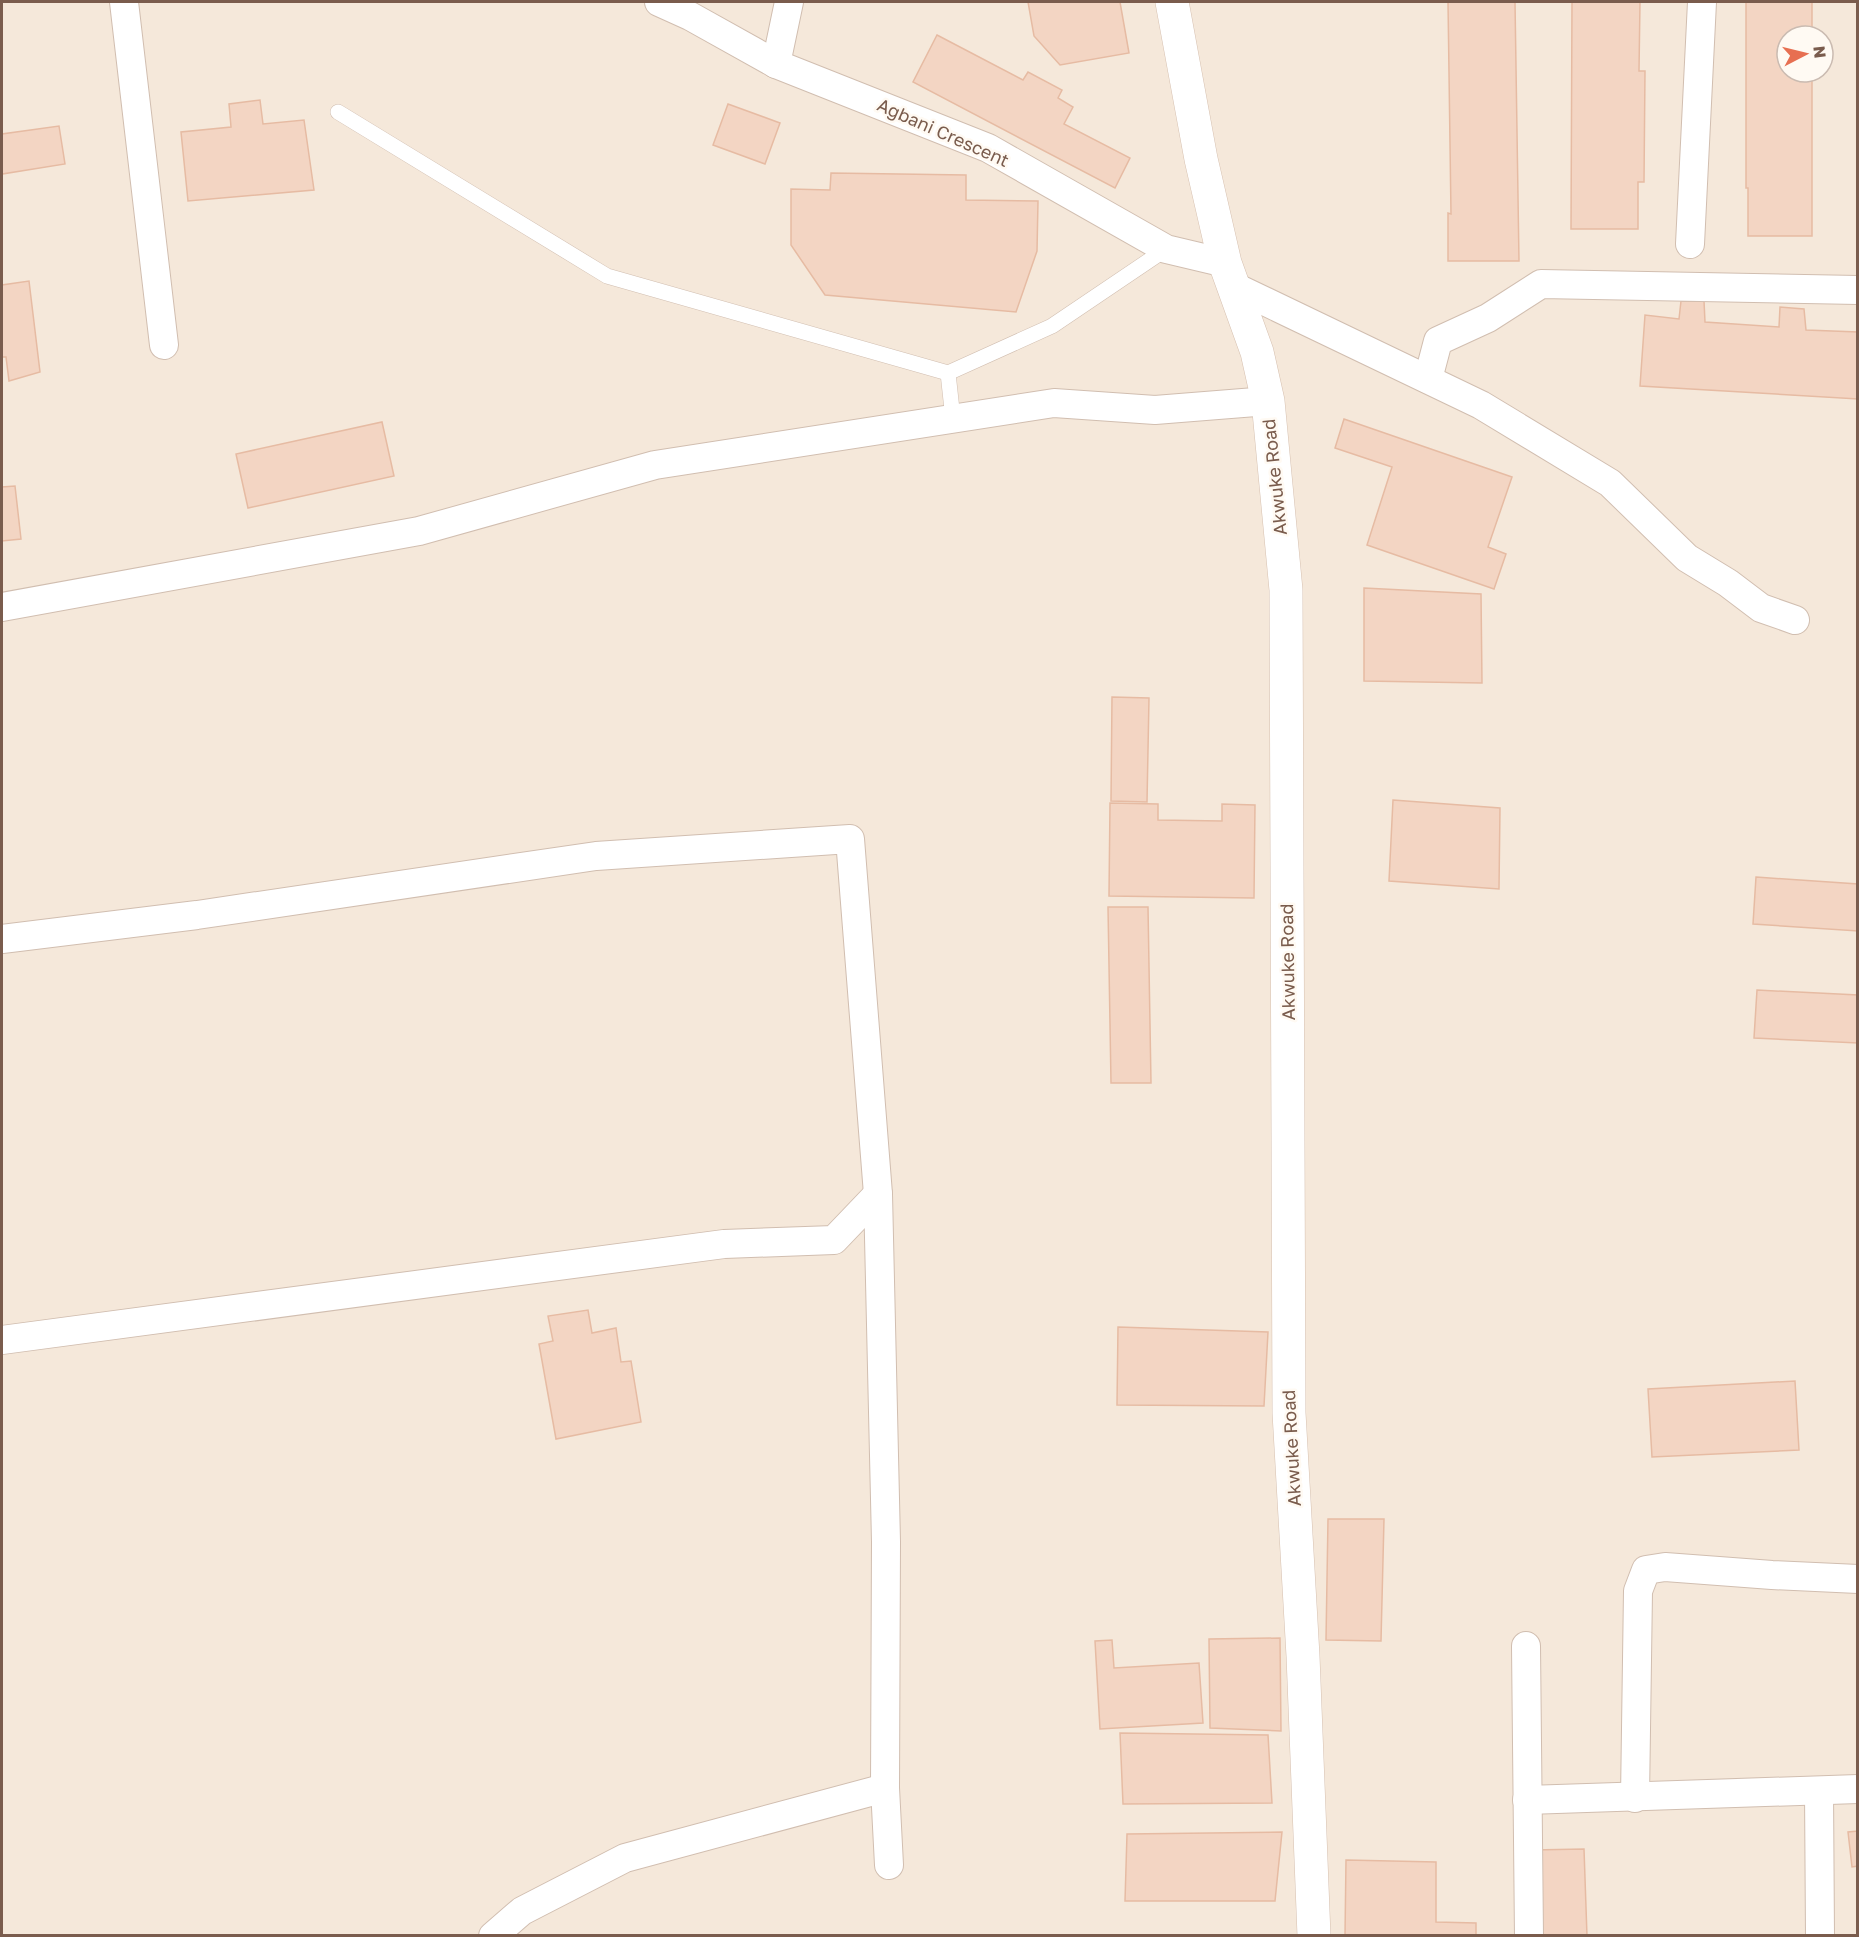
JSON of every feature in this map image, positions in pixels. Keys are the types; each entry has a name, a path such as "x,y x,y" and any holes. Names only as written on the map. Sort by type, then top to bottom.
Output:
{"main road":[{"name":"Akwuke Road","path":"1172,2 1201,159 1229,274 1257,352 1268,401 1286,590 1289,1413 1303,1656 1314,1935"}],"street":[{"path":"124,2 164,345"},
{"name":"Agbani Crescent","path":"659,2 776,64 988,148 1166,249 1229,274 1481,405 1610,483 1687,558 1728,583 1761,608 1795,620"},
{"path":"776,64 789,2"},
{"path":"1690,244 1702,2"},
{"path":"1428,379 1438,341 1488,318 1541,284 1857,290"},
{"path":"2,607 419,531 655,465 1054,403 1155,410 1268,401"},
{"path":"2,939 197,915 597,856 850,839 878,1194 886,1542 885,1788 889,1865"},
{"path":"2,1340 724,1244 834,1240 878,1194"},
{"path":"1635,1798 1638,1591 1646,1570 1665,1567 1857,1579"},
{"path":"1526,1646 1529,1935"},
{"path":"493,1935 522,1911 625,1858 885,1788"},
{"path":"1527,1800 1857,1789"},
{"path":"1819,1791 1820,1935"}],"lane":[{"path":"338,112 607,276 948,373 1052,326 1166,249"},
{"path":"948,373 953,419"}],"shaded area":[{"path":"2,2 1857,2 1857,1935 2,1935"}],"building":[{"path":"1028,2 1120,2 1129,53 1060,65 1034,36"},
{"path":"1448,2 1515,2 1519,261 1448,261 1448,213 1451,214"},
{"path":"1572,2 1640,2 1639,71 1645,71 1644,182 1638,182 1638,229 1571,229"},
{"path":"1746,2 1812,2 1812,24 1775,24 1775,84 1812,84 1812,236 1748,236 1748,188 1746,188"},
{"path":"937,35 1023,80 1028,72 1062,90 1058,98 1073,107 1064,124 1130,158 1115,188 913,82"},
{"path":"260,100 263,124 304,120 314,190 188,201 181,132 231,127 229,104"},
{"path":"728,104 780,123 765,164 713,145"},
{"path":"59,126 65,164 2,174 2,134"},
{"path":"831,173 966,175 966,200 1038,201 1037,251 1016,312 825,295 791,245 791,189 830,190"},
{"path":"29,281 40,372 9,381 6,357 2,357 2,285"},
{"path":"1681,301 1704,301 1705,322 1779,327 1780,307 1804,309 1806,330 1858,332 1858,399 1640,386 1645,315 1679,319"},
{"path":"1344,419 1512,477 1488,547 1506,554 1494,589 1367,545 1392,467 1335,448"},
{"path":"382,422 394,476 248,508 236,454"},
{"path":"15,486 21,539 2,541 2,487"},
{"path":"1364,588 1481,594 1482,683 1364,681"},
{"path":"1112,697 1149,698 1147,802 1111,801"},
{"path":"1393,800 1500,808 1499,889 1389,881"},
{"path":"1110,803 1158,804 1158,820 1222,821 1222,804 1255,805 1254,898 1109,896"},
{"path":"1756,877 1858,884 1858,931 1753,924"},
{"path":"1108,907 1148,907 1151,1083 1111,1083"},
{"path":"1757,990 1858,995 1858,1043 1754,1038"},
{"path":"588,1310 592,1333 616,1328 621,1362 631,1361 641,1422 556,1439 539,1344 553,1341 548,1316"},
{"path":"1118,1327 1268,1332 1264,1406 1117,1405"},
{"path":"1795,1381 1799,1450 1652,1457 1648,1389"},
{"path":"1328,1519 1384,1519 1381,1641 1326,1640"},
{"path":"1280,1638 1281,1731 1210,1728 1209,1639"},
{"path":"1112,1640 1114,1668 1199,1663 1203,1723 1100,1729 1095,1641"},
{"path":"1120,1733 1268,1735 1272,1803 1123,1804"},
{"path":"1858,1831 1858,1866 1852,1867 1848,1832"},
{"path":"1282,1832 1275,1901 1125,1901 1127,1834"},
{"path":"1584,1849 1587,1936 1534,1936 1532,1850"},
{"path":"1346,1860 1436,1862 1436,1922 1476,1923 1476,1936 1345,1936"}]}
